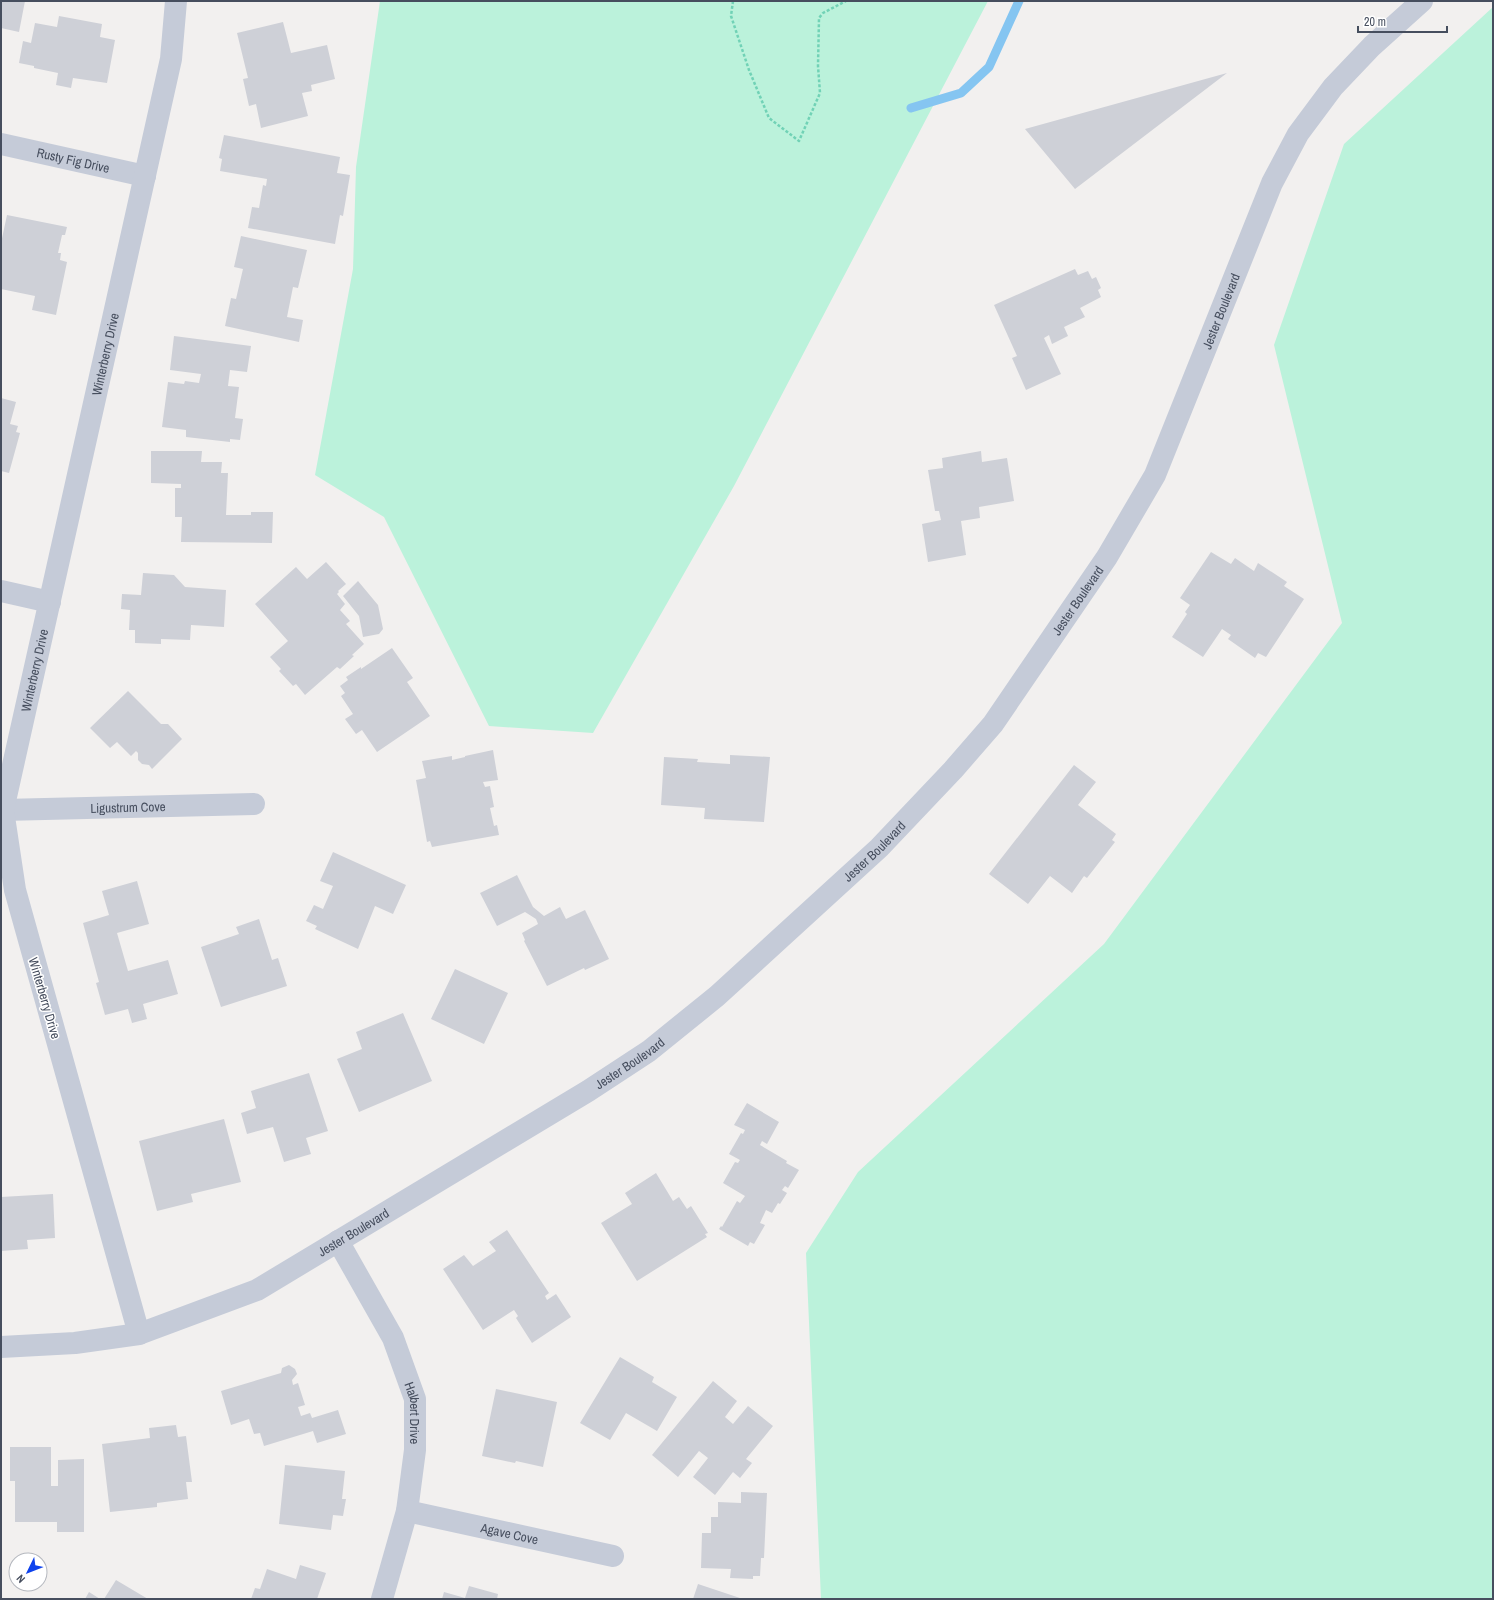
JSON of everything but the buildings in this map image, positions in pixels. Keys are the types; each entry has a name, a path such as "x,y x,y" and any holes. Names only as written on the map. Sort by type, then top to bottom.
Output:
{"street":[{"name":"Winterberry Drive","path":"139,1334 14,890 3,810 171,59 176,1"},
{"name":"Jester Boulevard","path":"1,1348 75,1343 139,1334 256,1290 588,1091 649,1051 717,996 879,848 953,770 998,717 1107,556 1155,475 1272,183 1298,134 1333,87 1372,46 1422,1"},
{"name":"Rusty Fig Drive","path":"1,144 145,176"},
{"path":"1,591 50,602"},
{"name":"Ligustrum Cove","path":"3,810 254,804"},
{"name":"Halbert Drive","path":"338,1241 393,1338 414,1399 415,1450 407,1511 382,1599"},
{"name":"Agave Cove","path":"407,1511 613,1556"}],"path":[{"path":"733,1 731,16 749,70 770,118 799,141 820,93 818,66 819,18 823,13 846,1"}],"green space":[{"path":"380,1 988,1 734,486 593,733 489,726 384,517 315,475 353,269 356,167"},
{"path":"1493,7 1493,1599 821,1599 806,1253 858,1172 1104,944 1342,623 1274,345 1344,144"}],"waterway":[{"path":"911,108 961,93 989,67 1019,1"}]}
